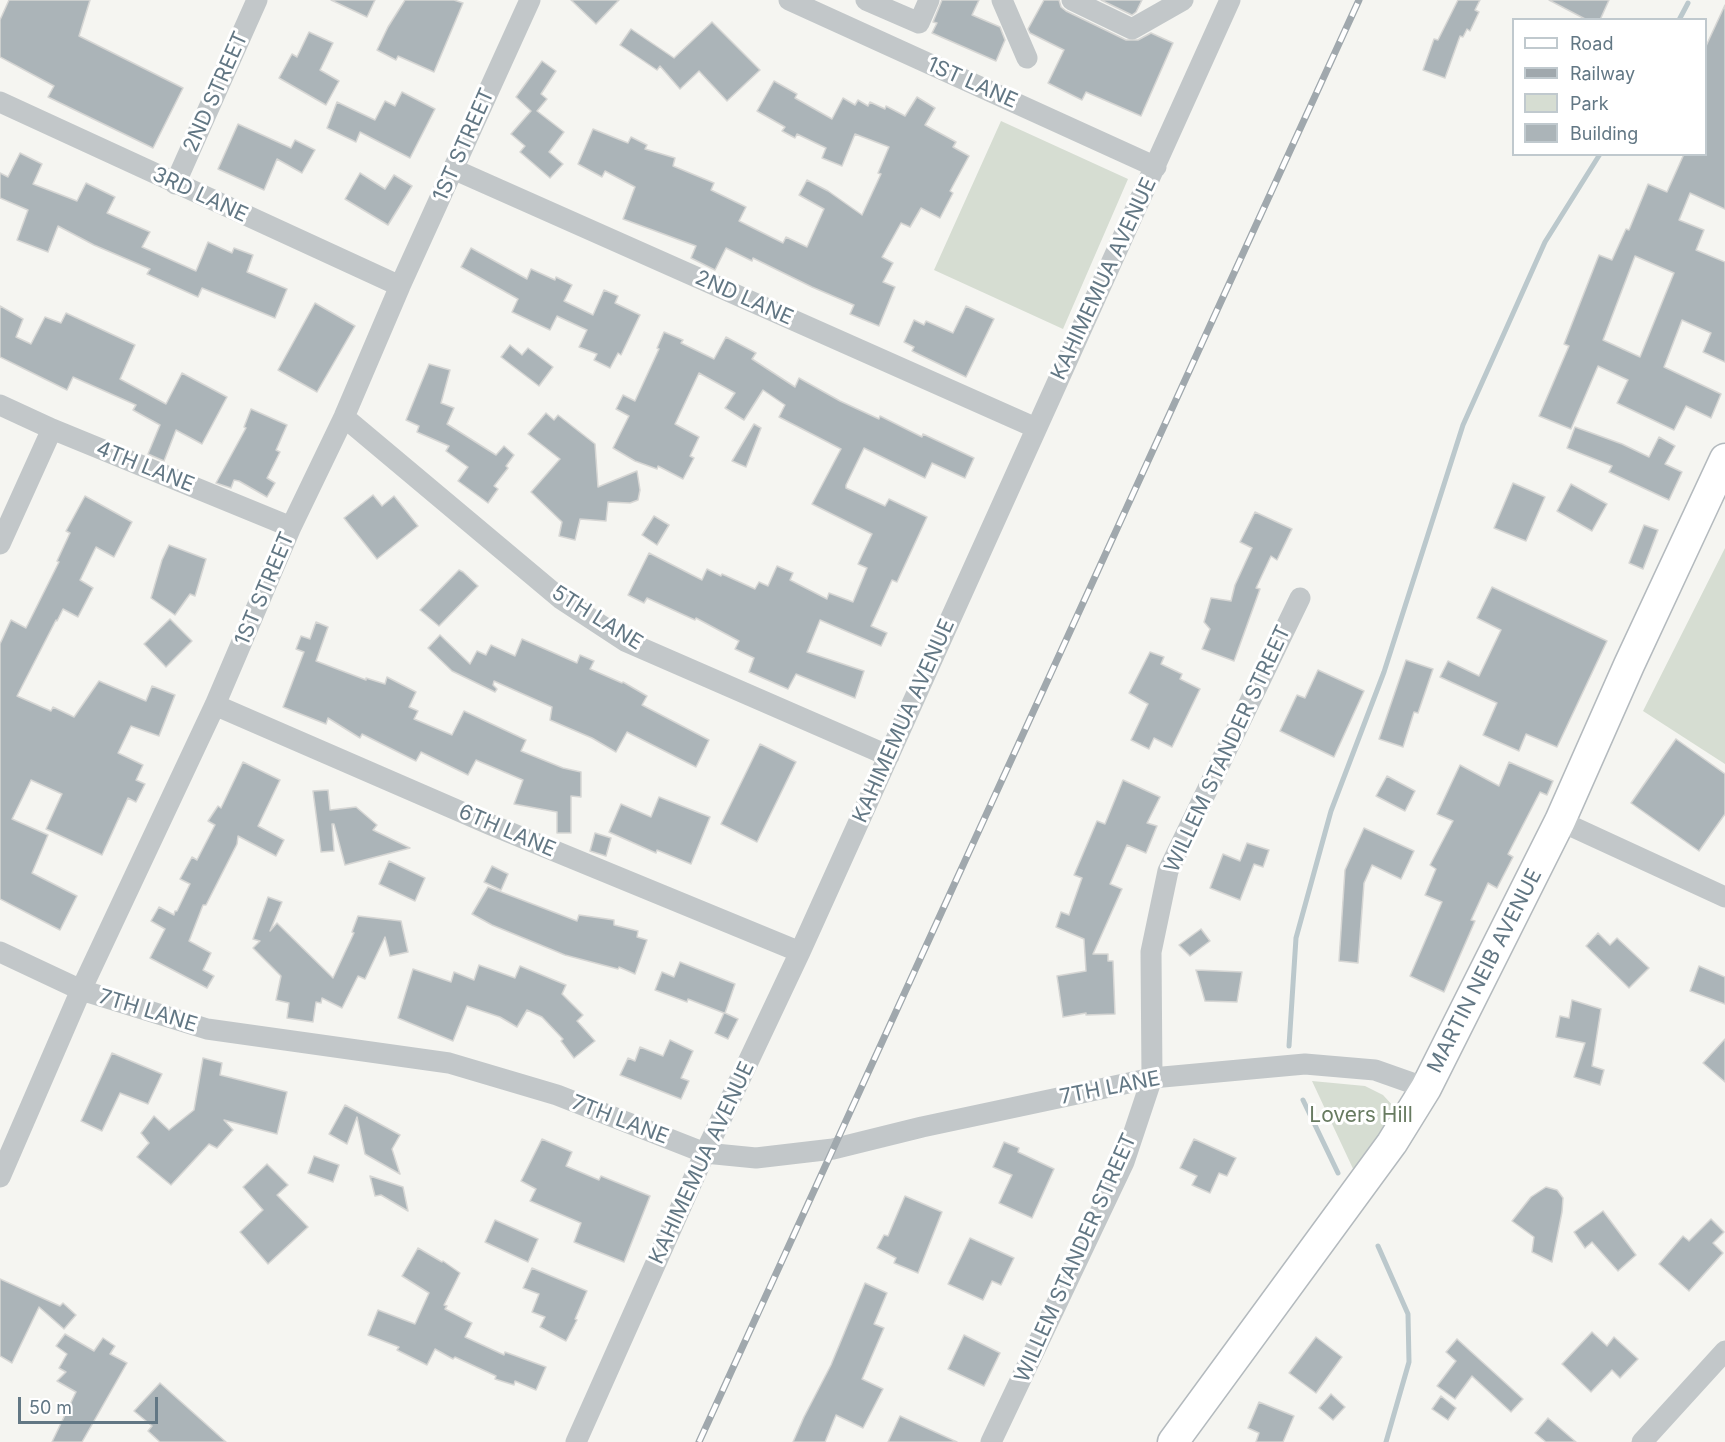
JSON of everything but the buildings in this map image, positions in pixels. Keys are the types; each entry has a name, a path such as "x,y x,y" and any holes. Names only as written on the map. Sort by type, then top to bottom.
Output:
{"main road":[{"name":"MARTIN NEIB AVENUE","path":"1173,1442 1392,1143 1426,1088 1560,821 1629,665 1725,459"}],"street":[{"name":"2ND STREET","path":"175,184 257,0"},
{"name":"1ST STREET","path":"0,1177 81,990 215,705 291,527 344,417 400,286 530,0"},
{"name":"1ST LANE","path":"789,0 1156,167"},
{"path":"866,0 919,23 929,0"},
{"path":"1002,0 1026,58"},
{"path":"1072,0 1132,29 1183,0"},
{"name":"KAHIMEMUA AVENUE","path":"576,1442 705,1153 800,952 1230,0"},
{"name":"3RD LANE","path":"0,102 400,286"},
{"name":"2ND LANE","path":"453,169 1036,428"},
{"name":"4TH LANE","path":"0,405 52,429 291,527"},
{"name":"5TH LANE","path":"344,417 561,599 625,641 889,756"},
{"path":"0,544 52,429"},
{"name":"WILLEM STANDER STREET","path":"992,1442 1124,1162 1152,1078 1151,952 1168,871 1300,598"},
{"name":"6TH LANE","path":"215,705 489,824 800,952"},
{"path":"1560,821 1725,897"},
{"name":"7TH LANE","path":"0,952 81,990 207,1029 449,1063 557,1095 705,1153 756,1158 833,1149 921,1127 1152,1078 1305,1064 1376,1070 1426,1088"},
{"path":"1642,1442 1725,1351"}],"green space":[{"path":"1001,121 1128,179 1063,329 934,270"},
{"path":"1725,548 1725,764 1643,711"},
{"name":"Lovers Hill","path":"1312,1081 1365,1086 1383,1095 1395,1108 1392,1122 1355,1173"}],"waterway":[{"path":"1680,18 1688,3"},
{"path":"1289,1046 1296,938 1331,811 1384,672 1463,425 1545,242 1599,156"},
{"path":"1303,1100 1338,1173"},
{"path":"1378,1246 1408,1314 1409,1362 1386,1442"}],"railway":[{"path":"699,1442 1359,0"}]}
